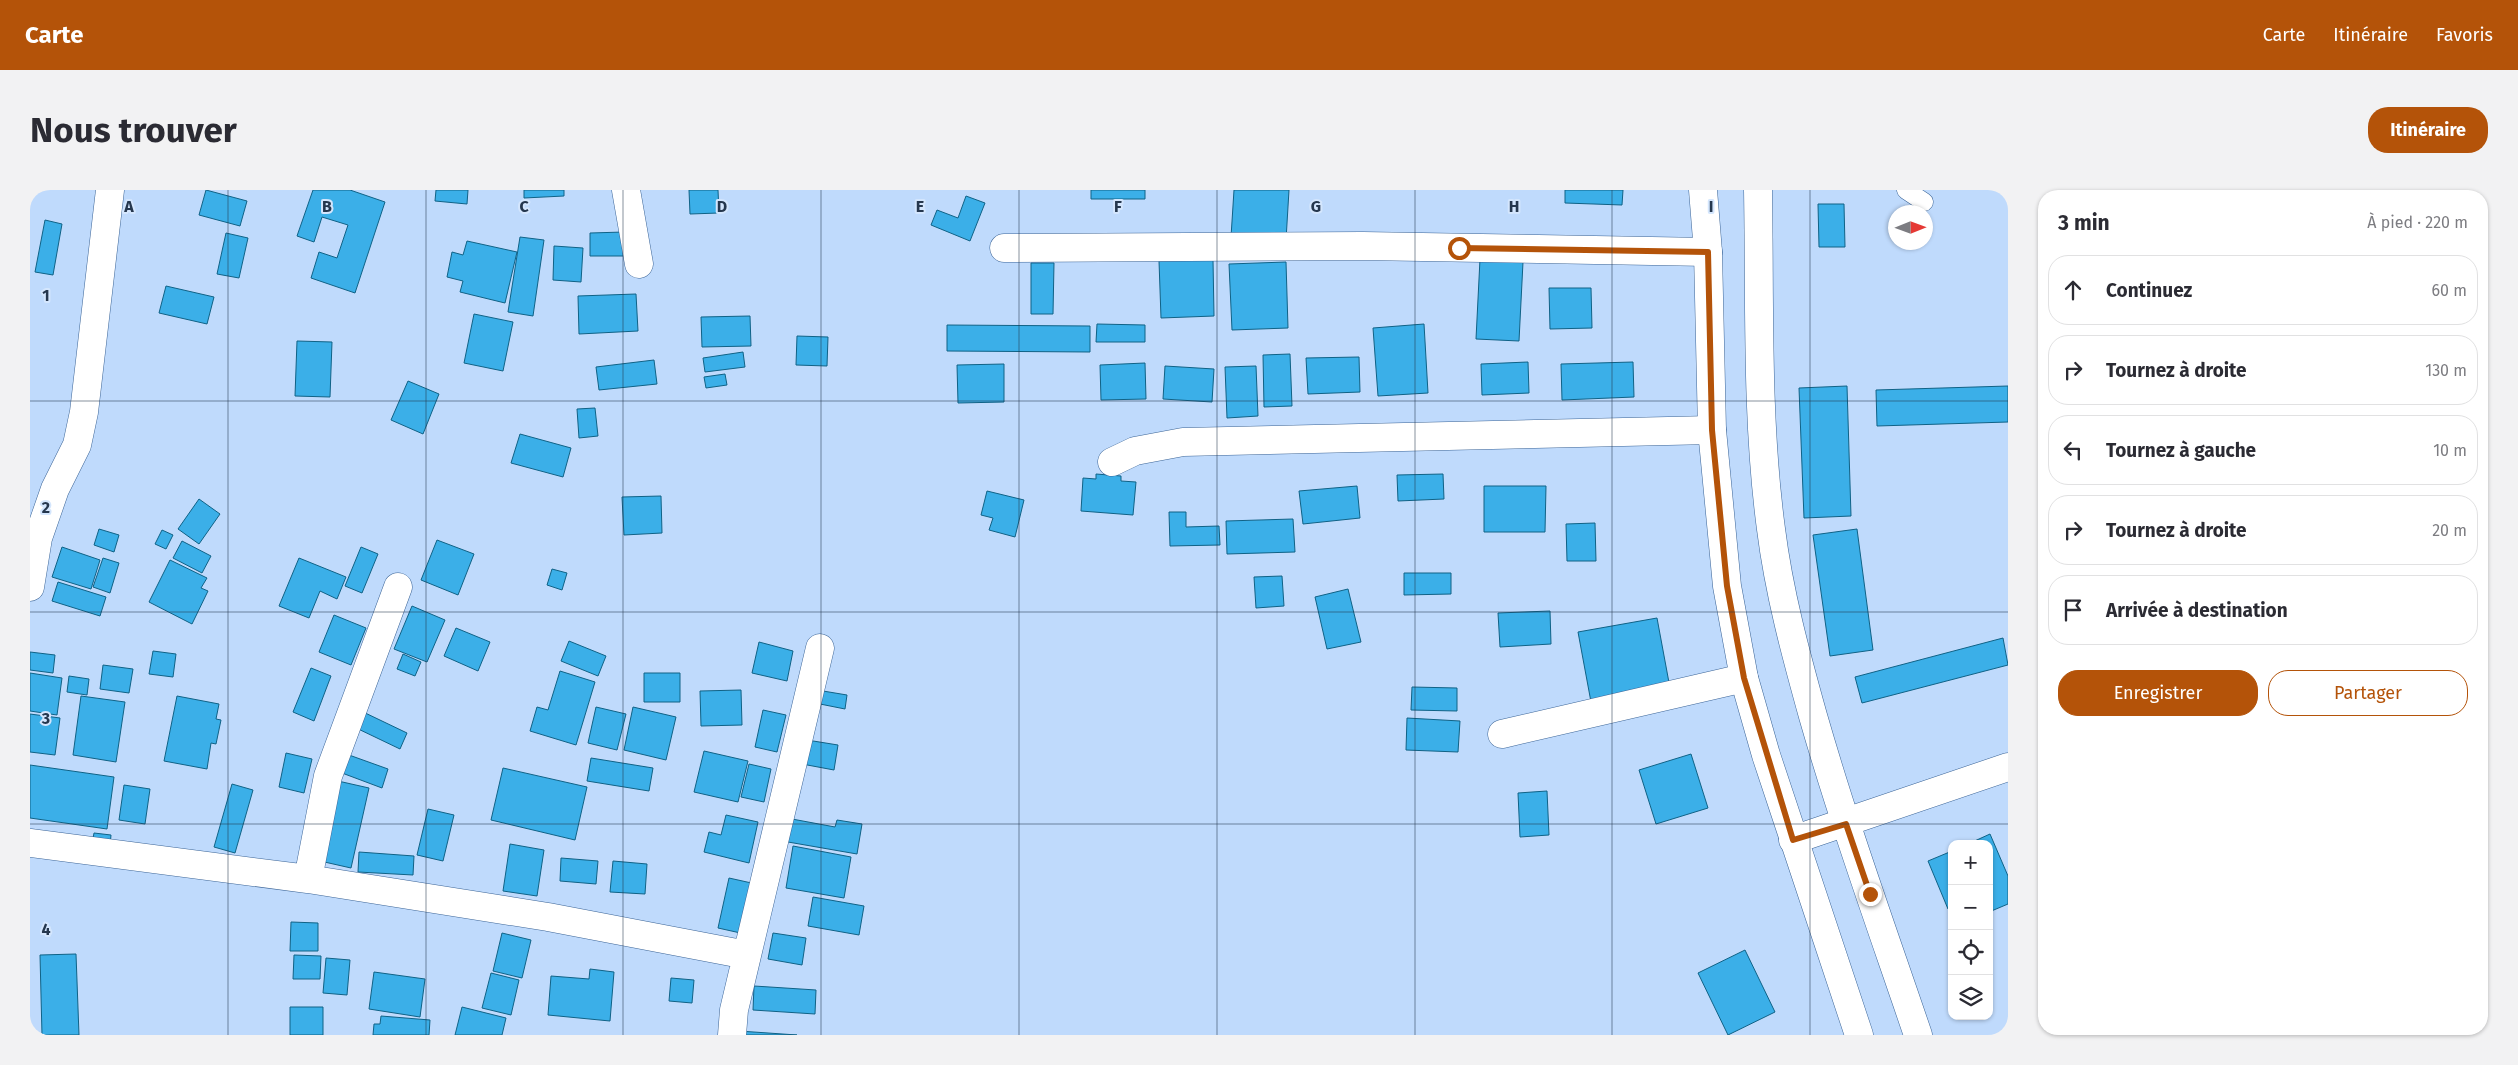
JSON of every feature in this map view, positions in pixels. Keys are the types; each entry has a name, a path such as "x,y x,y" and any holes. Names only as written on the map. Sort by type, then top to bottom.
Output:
{"street":[{"path":"30,587 34,538 55,489 77,445 84,412 110,190"},
{"path":"626,190 639,264"},
{"path":"1703,190 1708,252 1712,430 1727,586 1744,678 1793,840 1860,1035"},
{"path":"1758,190 1762,439 1771,530 1794,647 1846,824 1918,1035"},
{"path":"1004,248 1363,246 1708,252"},
{"path":"1112,462 1135,451 1183,442 1712,430"},
{"path":"308,879 328,776 398,587"},
{"path":"732,1035 734,1010 820,648"},
{"path":"1502,734 1744,678"},
{"path":"1793,840 1846,824 2008,767"},
{"path":"30,843 308,879 548,917 747,955"}],"lane":[{"path":"1906,190 1924,202"}],"building":[{"path":"206,190 247,201 240,226 199,215"},
{"path":"313,190 350,190 385,202 355,293 311,278 319,252 337,258 348,225 322,217 314,242 297,236"},
{"path":"436,190 468,190 467,204 435,201"},
{"path":"524,190 564,190 564,196 524,198"},
{"path":"689,190 718,190 719,213 690,214"},
{"path":"1091,190 1145,190 1145,199 1091,199"},
{"path":"1234,190 1289,190 1286,240 1231,237"},
{"path":"1565,190 1623,190 1622,205 1565,203"},
{"path":"966,196 985,203 970,241 931,225 937,210 958,218"},
{"path":"1818,204 1844,204 1845,247 1819,247"},
{"path":"45,220 62,224 53,275 35,272"},
{"path":"624,232 624,256 590,256 590,233"},
{"path":"226,233 248,238 239,278 217,274"},
{"path":"520,237 544,240 533,316 508,312"},
{"path":"467,241 517,252 505,303 460,292 463,281 447,277 452,252 463,255"},
{"path":"554,246 583,248 581,282 553,280"},
{"path":"1480,259 1523,262 1519,341 1476,339"},
{"path":"1213,260 1214,316 1161,318 1159,261"},
{"path":"1286,262 1288,328 1232,330 1229,264"},
{"path":"1031,263 1054,263 1053,314 1031,314"},
{"path":"166,286 214,297 207,324 159,313"},
{"path":"1549,288 1591,288 1592,328 1550,329"},
{"path":"636,294 638,331 579,334 578,296"},
{"path":"474,314 513,322 503,371 464,363"},
{"path":"750,316 751,346 702,347 701,317"},
{"path":"1097,324 1145,325 1145,342 1096,342"},
{"path":"1424,324 1428,393 1378,396 1373,328"},
{"path":"947,325 1090,326 1090,352 947,351"},
{"path":"797,336 828,337 827,366 796,365"},
{"path":"297,341 332,342 330,397 295,396"},
{"path":"743,352 745,367 705,372 703,358"},
{"path":"1290,354 1292,406 1264,407 1263,355"},
{"path":"1359,357 1360,392 1308,394 1306,358"},
{"path":"654,360 657,384 599,390 596,367"},
{"path":"1528,362 1529,393 1482,395 1481,364"},
{"path":"1633,362 1634,397 1562,400 1561,364"},
{"path":"1145,363 1146,399 1101,400 1100,365"},
{"path":"1004,364 1004,402 958,403 957,365"},
{"path":"1165,366 1214,369 1212,402 1163,399"},
{"path":"1256,366 1258,416 1227,418 1225,367"},
{"path":"725,374 727,385 706,388 704,377"},
{"path":"408,381 439,394 423,434 391,420"},
{"path":"1847,386 1851,516 1804,518 1799,388"},
{"path":"2008,386 2008,422 1877,426 1876,390"},
{"path":"595,408 598,436 579,438 577,409"},
{"path":"520,434 571,448 563,477 511,463"},
{"path":"1096,474 1121,476 1121,481 1136,482 1133,515 1081,511 1083,478 1096,479"},
{"path":"1443,474 1444,499 1398,501 1397,475"},
{"path":"1357,486 1360,518 1303,524 1299,491"},
{"path":"1484,486 1546,486 1545,532 1484,532"},
{"path":"987,491 1024,500 1015,537 989,530 993,518 981,515"},
{"path":"661,496 662,533 624,535 622,497"},
{"path":"199,499 220,514 199,544 178,529"},
{"path":"1169,512 1186,512 1186,527 1219,526 1220,545 1170,546"},
{"path":"1293,519 1295,552 1227,554 1226,521"},
{"path":"1595,523 1596,561 1567,561 1566,524"},
{"path":"99,529 119,535 114,552 94,545"},
{"path":"1857,529 1873,650 1830,656 1813,535"},
{"path":"162,530 173,535 166,549 155,544"},
{"path":"437,540 474,554 458,595 421,580"},
{"path":"182,541 211,556 202,573 173,558"},
{"path":"62,547 100,560 91,589 52,577"},
{"path":"361,547 378,554 362,593 345,586"},
{"path":"103,558 119,563 110,593 93,587"},
{"path":"299,558 346,577 337,599 320,591 309,618 279,606"},
{"path":"170,560 207,578 201,588 208,591 192,624 149,602"},
{"path":"552,569 567,573 562,590 547,585"},
{"path":"1404,573 1451,573 1451,594 1404,595"},
{"path":"1282,576 1284,606 1256,608 1254,577"},
{"path":"58,582 106,597 100,616 52,601"},
{"path":"1348,589 1361,642 1327,649 1315,597"},
{"path":"412,606 445,620 427,662 394,649"},
{"path":"1550,611 1551,644 1500,647 1498,613"},
{"path":"334,615 366,628 351,665 319,652"},
{"path":"1657,618 1670,688 1591,702 1578,632"},
{"path":"456,628 490,642 478,671 444,656"},
{"path":"2003,638 2008,665 1862,703 1855,677"},
{"path":"569,641 606,656 598,676 561,661"},
{"path":"759,642 793,651 787,681 752,673"},
{"path":"153,651 176,654 173,677 149,674"},
{"path":"30,652 55,655 53,673 30,670"},
{"path":"403,654 421,662 415,676 397,669"},
{"path":"103,665 133,669 129,693 100,689"},
{"path":"311,668 331,676 314,721 293,712"},
{"path":"560,671 595,682 576,745 530,731 537,707 548,710"},
{"path":"30,673 62,678 57,715 30,711"},
{"path":"644,673 680,673 680,702 644,702"},
{"path":"69,676 89,679 87,695 67,692"},
{"path":"1412,687 1457,688 1457,711 1411,710"},
{"path":"741,690 742,725 701,726 700,691"},
{"path":"817,690 847,695 845,709 815,703"},
{"path":"81,696 125,702 116,762 73,755"},
{"path":"177,696 219,704 216,719 221,720 216,744 211,743 207,769 164,761"},
{"path":"596,707 626,714 617,750 588,743"},
{"path":"633,707 676,717 666,760 624,750"},
{"path":"359,710 407,733 400,749 352,726"},
{"path":"763,710 786,715 777,752 755,747"},
{"path":"30,714 60,718 55,755 30,752"},
{"path":"1407,718 1460,721 1458,752 1406,750"},
{"path":"807,740 838,745 834,770 802,764"},
{"path":"704,751 748,761 738,802 694,792"},
{"path":"286,753 312,759 304,793 279,787"},
{"path":"1691,754 1708,808 1656,824 1639,770"},
{"path":"349,755 388,769 382,788 342,773"},
{"path":"591,758 653,768 649,791 587,781"},
{"path":"749,764 771,769 764,802 741,797"},
{"path":"30,765 114,777 107,829 30,818"},
{"path":"503,768 587,787 575,840 491,820"},
{"path":"338,781 369,788 351,868 320,861"},
{"path":"232,784 253,790 235,853 214,847"},
{"path":"124,785 150,789 145,824 119,820"},
{"path":"1547,791 1549,835 1520,837 1518,793"},
{"path":"428,809 454,815 443,861 417,855"},
{"path":"726,815 758,822 749,863 704,852 709,832 721,835"},
{"path":"792,819 835,827 837,820 862,824 857,854 788,842"},
{"path":"94,833 111,835 110,846 92,844"},
{"path":"1990,834 1993,840 1977,840"},
{"path":"1993,841 2008,876 2008,904 1993,910"},
{"path":"510,844 544,850 537,896 503,891"},
{"path":"793,846 851,857 844,898 786,888"},
{"path":"359,852 414,856 413,875 358,872"},
{"path":"1948,853 1948,909 1928,861"},
{"path":"561,858 598,861 596,884 560,881"},
{"path":"613,861 647,864 645,894 610,892"},
{"path":"729,878 756,884 745,934 718,928"},
{"path":"813,897 864,906 859,935 808,926"},
{"path":"291,922 318,923 318,951 290,951"},
{"path":"502,933 531,940 522,978 493,971"},
{"path":"773,933 806,938 802,965 768,959"},
{"path":"1745,950 1775,1012 1728,1035 1698,973"},
{"path":"76,954 79,1035 42,1035 40,955"},
{"path":"294,955 321,956 320,979 293,979"},
{"path":"326,958 350,960 347,995 323,993"},
{"path":"590,969 614,972 610,1021 548,1015 551,976 589,979"},
{"path":"374,972 425,979 420,1017 369,1009"},
{"path":"491,973 519,980 511,1015 482,1008"},
{"path":"671,978 694,980 692,1003 669,1001"},
{"path":"754,986 816,990 815,1014 753,1010"},
{"path":"290,1007 323,1007 323,1035 290,1035"},
{"path":"462,1007 506,1018 502,1035 455,1035"},
{"path":"381,1016 430,1020 429,1035 373,1035 374,1024 380,1024"},
{"path":"739,1031 797,1035 739,1035"}],"route":[{"path":"1459,248 1708,252 1712,430 1727,586 1744,678 1793,840 1846,824 1870,894"}]}
